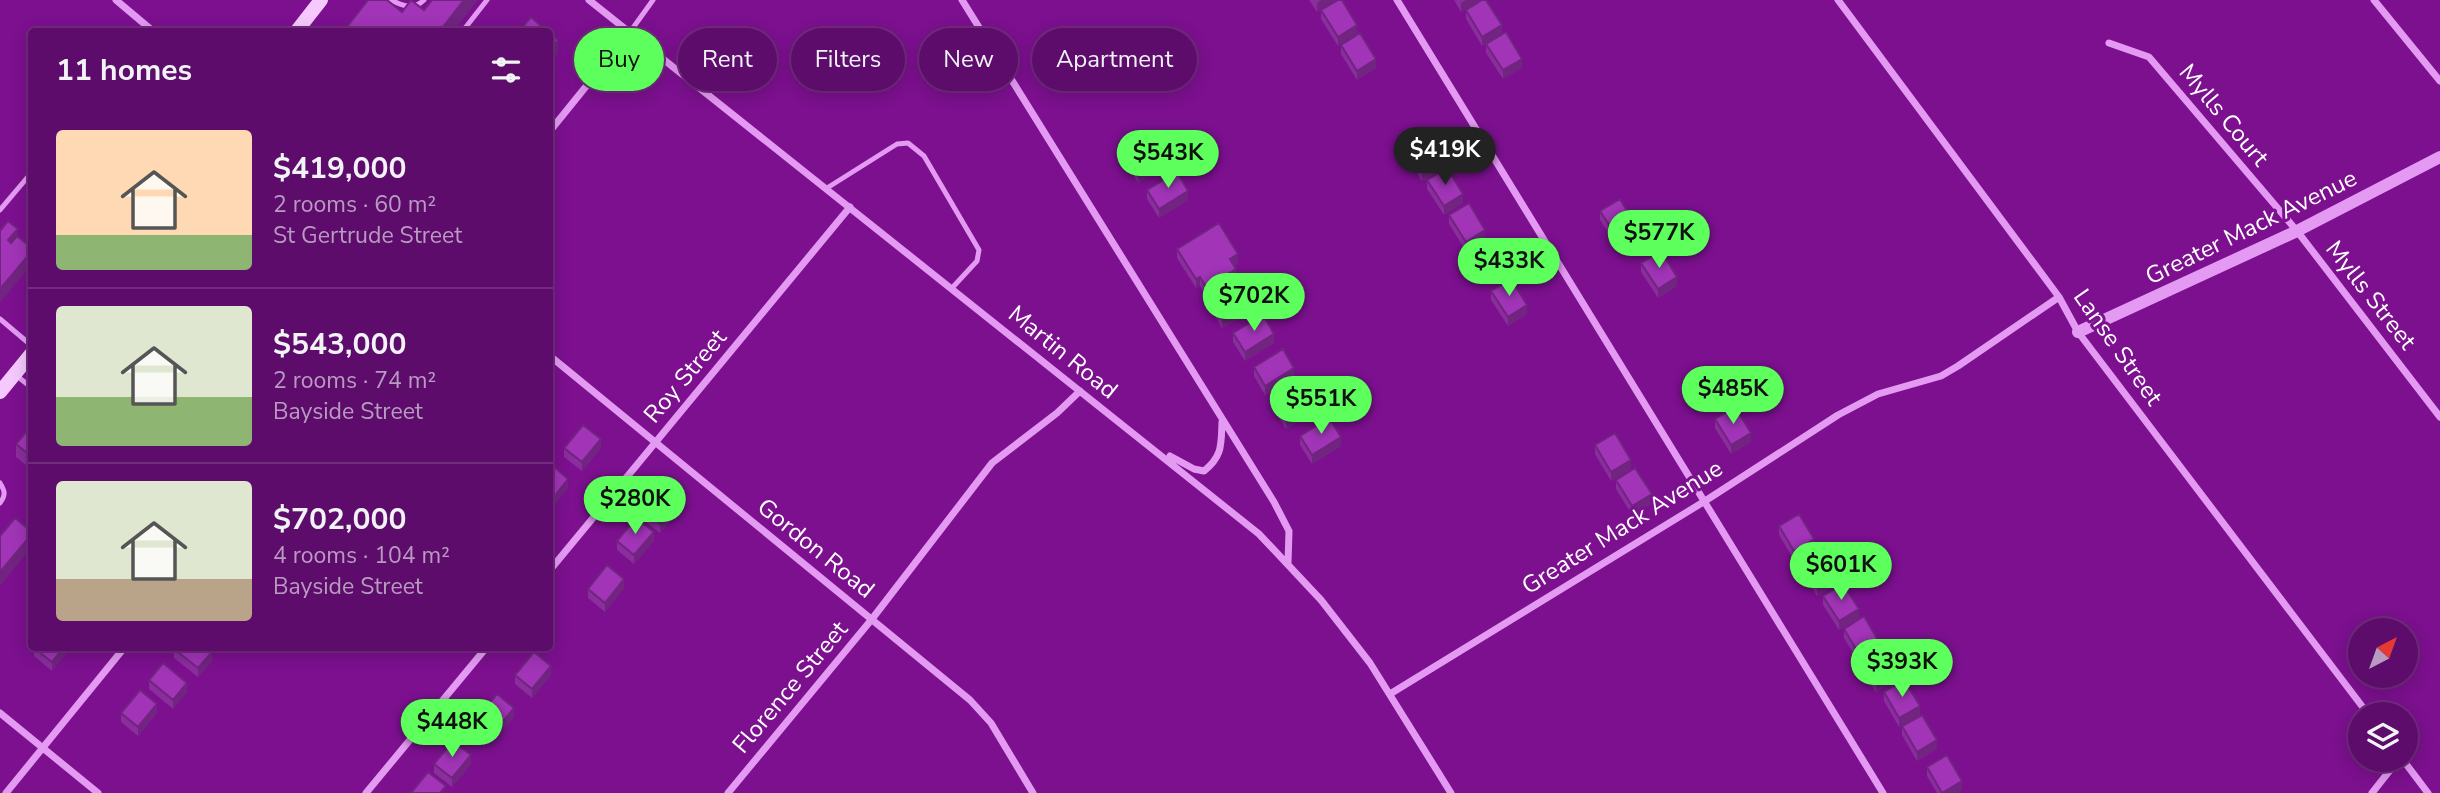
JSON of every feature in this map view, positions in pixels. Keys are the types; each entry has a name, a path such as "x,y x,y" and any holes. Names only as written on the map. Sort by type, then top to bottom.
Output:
{"main road":[{"path":"299,28 318,1"},
{"path":"0,392 28,358"}],"street":[{"path":"116,0 149,28"},
{"name":"Martin Road","path":"589,0 625,28"},
{"path":"962,0 1222,421 1241,446 1289,531 1288,563"},
{"path":"1397,0 1883,793"},
{"name":"Lanse Street","path":"1838,0 2059,297 2078,332 2359,702"},
{"path":"2374,0 2440,81"},
{"name":"Mylls Court","path":"2109,43 2149,57 2297,231"},
{"name":"Martin Road","path":"664,59 1259,534 1288,563 1346,631 1390,694 1451,793"},
{"path":"553,127 582,91"},
{"name":"Greater Mack Avenue","path":"2078,332 2297,231 2440,157"},
{"name":"Roy Street","path":"553,566 850,207"},
{"name":"Mylls Street","path":"2297,231 2440,417"},
{"name":"Greater Mack Avenue","path":"1390,694 1848,410 1878,394 1941,376 2059,297"},
{"name":"Gordon Road","path":"553,358 982,711 1033,793"},
{"name":"Florence Street","path":"728,793 872,619 992,463 1057,414 1080,391"},
{"path":"1147,444 1182,463 1205,471 1220,453 1222,421"},
{"path":"6,793 122,651"},
{"path":"366,793 484,651"},
{"path":"0,713 97,793"},
{"path":"2372,793 2389,772"},
{"path":"2412,772 2428,793"}],"lane":[{"path":"391,0 410,7 419,5 424,0"},
{"path":"465,28 488,0"},
{"path":"633,28 653,0"},
{"path":"827,188 897,144 908,144 924,156 979,250 977,261 953,288"},
{"path":"0,210 28,177"},
{"path":"0,319 28,343"},
{"path":"15,374 28,385"},
{"path":"0,483 5,491 0,503"}],"building":[{"path":"368,0 387,0 402,12 411,0 424,10 432,0 464,0 442,28 346,28"},
{"path":"1342,0 1357,25 1338,37 1321,10"},
{"path":"1486,0 1502,25 1482,37 1466,10"},
{"path":"531,17 543,28 522,28"},
{"path":"1506,32 1522,59 1503,70 1486,44"},
{"path":"1360,33 1376,59 1357,71 1341,45"},
{"path":"1425,133 1442,160 1422,172 1406,145"},
{"path":"1156,138 1168,156 1138,174 1127,155"},
{"path":"1447,168 1463,194 1444,206 1427,180"},
{"path":"1177,172 1188,191 1159,209 1147,190"},
{"path":"1620,199 1636,226 1617,237 1600,211"},
{"path":"1469,203 1485,230 1466,242 1449,215"},
{"path":"8,221 18,229 8,240 11,243 17,236 28,245 28,256 0,289 0,231"},
{"path":"1219,223 1238,254 1230,259 1236,269 1206,287 1200,277 1196,279 1177,249"},
{"path":"1661,251 1677,277 1658,289 1641,263"},
{"path":"1511,279 1527,305 1508,317 1491,291"},
{"path":"1240,282 1252,301 1222,319 1211,300"},
{"path":"1263,315 1274,334 1245,352 1233,333"},
{"path":"1283,349 1294,368 1265,386 1254,367"},
{"path":"1303,383 1315,402 1286,420 1274,401"},
{"path":"1735,407 1751,433 1731,445 1715,419"},
{"path":"1329,418 1341,437 1312,455 1300,436"},
{"path":"583,425 601,439 582,462 564,448"},
{"path":"28,430 28,454 16,444"},
{"path":"1615,433 1631,460 1611,472 1595,445"},
{"path":"553,466 568,479 553,498"},
{"path":"1635,468 1652,494 1632,506 1616,480"},
{"path":"661,487 679,501 660,524 642,510"},
{"path":"1799,514 1814,539 1794,551 1779,526"},
{"path":"15,518 28,529 28,539 0,572 0,536"},
{"path":"636,518 654,532 634,555 617,541"},
{"path":"1822,549 1837,575 1817,587 1802,561"},
{"path":"607,565 624,579 605,603 588,589"},
{"path":"1843,584 1859,609 1839,621 1823,596"},
{"path":"1864,616 1879,642 1859,654 1844,629"},
{"path":"1880,645 1896,671 1876,683 1860,657"},
{"path":"38,651 61,651 52,662"},
{"path":"177,651 212,652 198,668"},
{"path":"534,652 551,666 532,689 515,675"},
{"path":"163,663 187,683 173,700 149,680"},
{"path":"1904,680 1920,706 1899,718 1884,692"},
{"path":"140,690 157,704 138,727 121,713"},
{"path":"497,694 514,708 495,731 478,717"},
{"path":"1922,715 1937,740 1917,752 1902,726"},
{"path":"453,741 471,755 452,778 434,764"},
{"path":"1947,755 1962,781 1942,793 1927,767"},
{"path":"428,772 446,786 440,793 411,793"}]}
